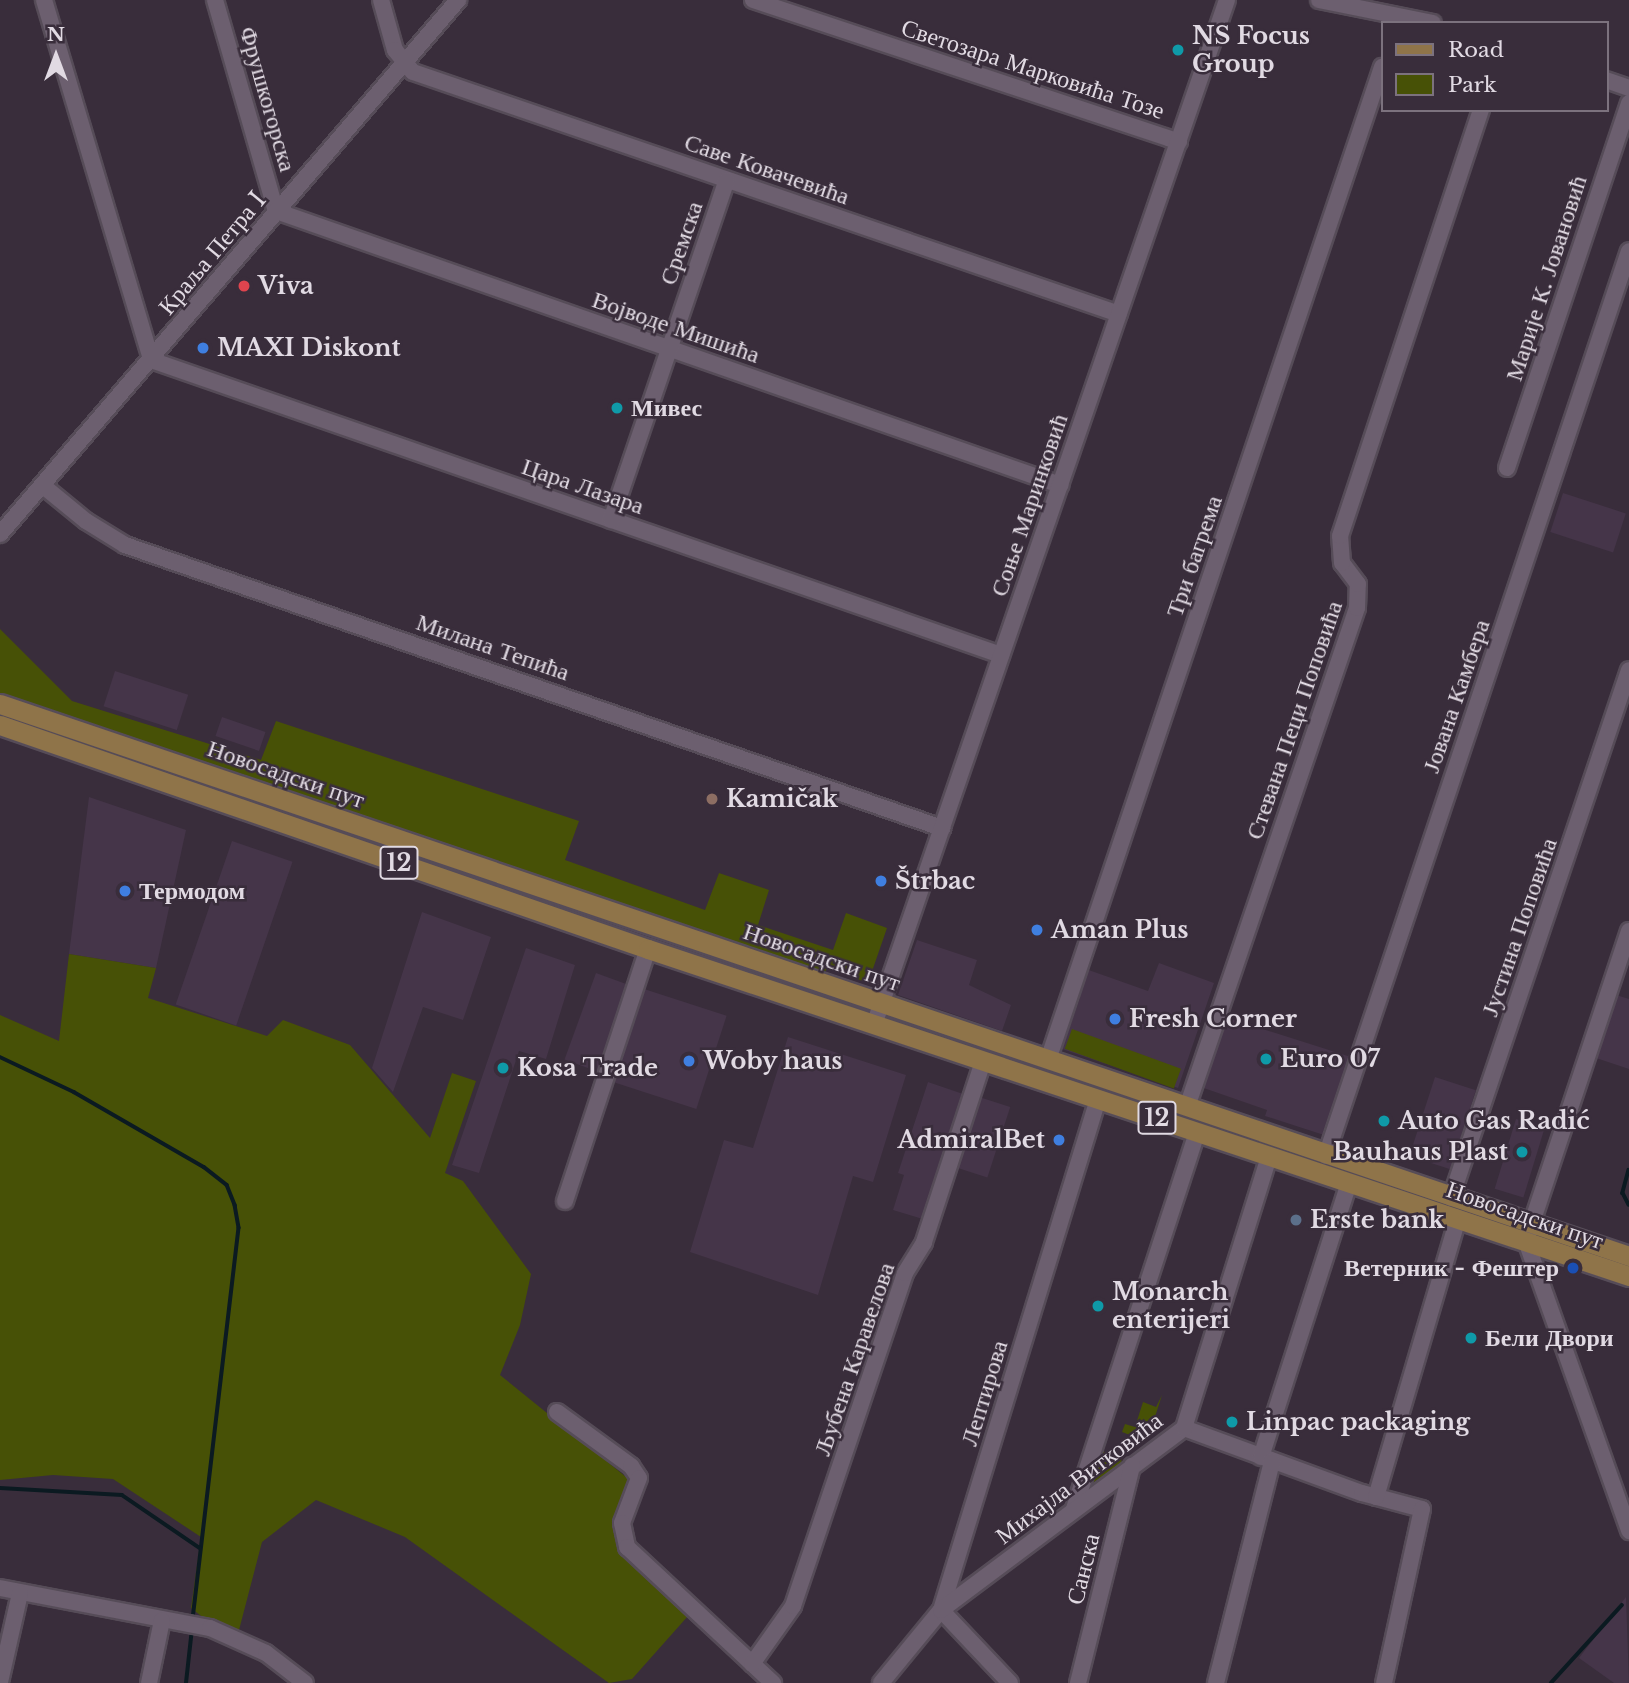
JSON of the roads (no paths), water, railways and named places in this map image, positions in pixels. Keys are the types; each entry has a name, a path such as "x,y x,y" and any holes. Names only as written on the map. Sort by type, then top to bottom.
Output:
{"main road":[{"name":"Новосадски пут","path":"0,704 1451,1198 1629,1276"},
{"name":"Новосадски пут","path":"0,725 648,949 1458,1218 1629,1256"}],"street":[{"path":"44,0 151,360"},
{"name":"Фрушкогорска","path":"215,0 276,211"},
{"path":"382,0 404,63"},
{"name":"Краља Петра I","path":"0,534 458,0"},
{"name":"Светозара Марковића Тозе","path":"753,0 1179,142"},
{"name":"Соње Маринковић","path":"874,1025 1227,0"},
{"path":"1319,0 1416,21"},
{"name":"Саве Ковачевића","path":"404,63 413,72 1119,314"},
{"name":"Три багрема","path":"1048,1060 1380,73"},
{"path":"1608,81 1629,88"},
{"name":"Марије К. Јовановић","path":"1507,468 1629,103"},
{"name":"Стевана Пеци Поповића","path":"1187,1107 1357,608 1358,584 1342,563 1340,536 1480,112"},
{"name":"Сремска","path":"611,520 727,180"},
{"name":"Војводе Мишића","path":"276,211 1060,485"},
{"name":"Јована Камбера","path":"1326,1156 1629,251"},
{"name":"Цара Лазара","path":"151,360 1001,655"},
{"name":"Милана Тепића","path":"42,485 86,522 125,545 942,828"},
{"name":"Јустина Поповића","path":"1451,1198 1629,670"},
{"path":"1629,931 1529,1232 1629,1531"},
{"path":"565,1201 648,949"},
{"name":"Љубена Каравелова","path":"752,1664 793,1606 905,1273 924,1242 983,1061"},
{"name":"Лептирова","path":"881,1683 941,1610 1098,1099"},
{"path":"1074,1509 1198,1132"},
{"name":"Михајла Витковића","path":"941,1610 1184,1428 1269,1156"},
{"path":"1216,1683 1267,1459 1349,1182"},
{"path":"1376,1497 1458,1218"},
{"path":"557,1412 631,1466 639,1478 622,1523 627,1547 773,1683"},
{"path":"1184,1428 1376,1497 1422,1509 1384,1683"},
{"name":"Санска","path":"1078,1683 1132,1466"},
{"path":"0,1588 193,1625 266,1653 305,1683"},
{"path":"0,1682 20,1593"},
{"path":"941,1610 1010,1683"},
{"path":"149,1683 162,1620"}],"waterway":[{"path":"0,1057 74,1092 204,1167 227,1185 235,1205 239,1228 193,1621"},
{"path":"1629,1170 1623,1193 1629,1205"},
{"path":"0,1488 122,1495 200,1548"},
{"path":"1551,1683 1622,1605"},
{"path":"186,1683 192,1629"}],"place":[{"name":"NS Focus Group","path":"1178,50"},
{"name":"Viva","path":"244,286"},
{"name":"MAXI Diskont","path":"203,348"},
{"name":"Мивес","path":"617,408"},
{"name":"Kamičak","path":"712,799"},
{"name":"Štrbac","path":"881,881"},
{"name":"Термодом","path":"125,891"},
{"name":"Aman Plus","path":"1037,930"},
{"name":"Fresh Corner","path":"1115,1019"},
{"name":"Euro 07","path":"1266,1059"},
{"name":"Woby haus","path":"689,1061"},
{"name":"Kosa Trade","path":"503,1068"},
{"name":"Auto Gas Radić","path":"1384,1121"},
{"name":"AdmiralBet","path":"1059,1140"},
{"name":"Bauhaus Plast","path":"1522,1152"},
{"name":"Erste bank","path":"1296,1220"},
{"name":"Ветерник - Фештер","path":"1573,1268"},
{"name":"Monarch enterijeri","path":"1098,1306"},
{"name":"Бели Двори","path":"1471,1338"},
{"name":"Linpac packaging","path":"1232,1422"}]}
